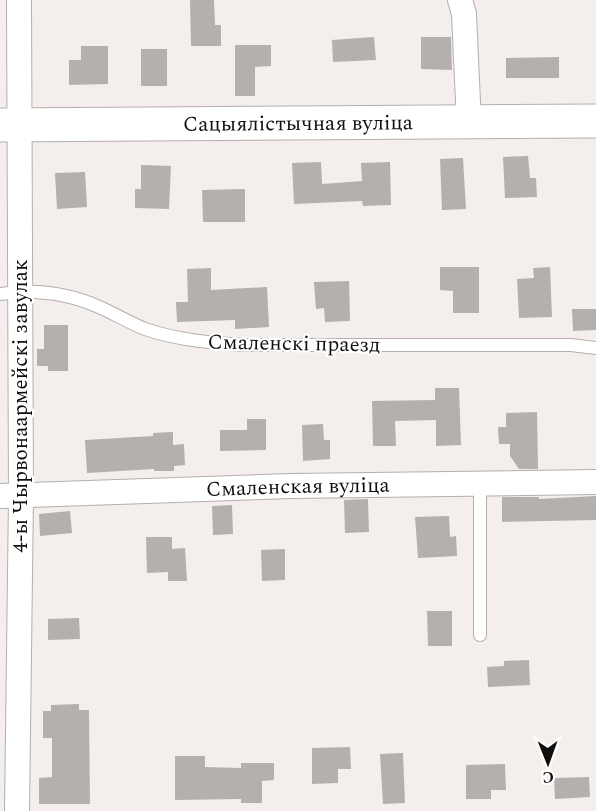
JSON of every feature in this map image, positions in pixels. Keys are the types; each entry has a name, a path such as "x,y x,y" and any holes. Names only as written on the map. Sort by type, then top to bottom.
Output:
{"main road":[{"name":"Сацыялістычная вуліца","path":"10,125 596,122"}],"street":[{"name":"4-ы Чырвонаармейскі завулак","path":"17,811 11,496 10,125 19,0"},
{"path":"460,0 464,14 469,124"},
{"name":"Смаленская вуліца","path":"11,496 291,486 596,482"}],"lane":[{"name":"Смаленскі праезд","path":"10,292 63,295 96,306 146,329 191,340 215,343 245,345 571,345 596,348"},
{"path":"480,484 480,635"}],"building":[{"path":"190,0 214,0 215,25 221,25 221,46 191,46"},
{"path":"374,37 376,60 333,62 332,40"},
{"path":"421,37 451,37 452,70 421,69"},
{"path":"235,45 271,45 271,66 255,67 255,96 235,96"},
{"path":"81,46 108,46 108,84 69,85 69,60 81,60"},
{"path":"141,49 167,49 167,86 141,86"},
{"path":"559,57 559,78 506,78 506,58"},
{"path":"528,156 530,178 536,178 537,197 505,198 503,157"},
{"path":"463,158 466,209 442,210 440,159"},
{"path":"321,162 322,184 362,181 361,163 390,162 391,205 363,206 362,201 294,204 292,163"},
{"path":"141,165 171,166 169,209 135,208 135,189 141,189"},
{"path":"85,172 87,207 57,209 55,173"},
{"path":"245,189 245,222 203,222 202,190"},
{"path":"440,267 479,267 479,313 453,313 453,291 440,290"},
{"path":"550,267 552,317 519,318 517,279 534,278 533,268"},
{"path":"211,268 211,290 267,287 269,327 235,329 235,320 177,322 176,302 188,302 187,269"},
{"path":"349,281 350,321 325,322 324,308 316,309 314,282"},
{"path":"572,309 596,309 596,330 573,331"},
{"path":"44,325 68,325 68,371 48,371 48,366 37,366 37,349 44,349"},
{"path":"435,388 459,388 461,445 436,446 436,420 395,421 396,446 373,446 372,401 435,400"},
{"path":"537,412 538,469 519,469 510,456 510,444 499,444 498,427 506,427 506,413"},
{"path":"247,419 266,419 266,450 220,451 220,430 247,430"},
{"path":"323,424 324,440 330,440 330,459 303,461 302,425"},
{"path":"173,432 173,445 184,444 185,465 174,466 174,471 154,471 154,469 87,473 85,440 153,436 153,433"},
{"path":"596,496 596,520 502,522 502,497 539,497 539,499"},
{"path":"368,499 369,532 345,533 344,500"},
{"path":"232,505 233,534 213,535 212,506"},
{"path":"70,511 72,533 40,536 39,514"},
{"path":"449,516 450,537 456,536 457,556 418,558 415,517"},
{"path":"146,537 172,537 172,549 185,548 187,581 168,581 168,572 147,573"},
{"path":"285,549 285,580 262,581 261,550"},
{"path":"427,611 452,611 452,646 428,646"},
{"path":"79,618 80,639 48,640 48,619"},
{"path":"529,660 530,685 488,687 487,667 504,666 504,661"},
{"path":"79,704 79,710 89,710 90,804 39,804 39,778 52,777 52,738 43,738 43,711 51,711 51,705"},
{"path":"350,747 351,769 338,769 338,783 312,784 312,748"},
{"path":"403,753 405,803 383,804 380,754"},
{"path":"175,756 205,756 205,767 241,768 241,763 274,763 274,780 262,781 262,803 241,803 241,799 175,800"},
{"path":"505,764 506,790 491,790 491,799 466,799 466,765"},
{"path":"589,777 590,797 555,799 554,778"}]}
